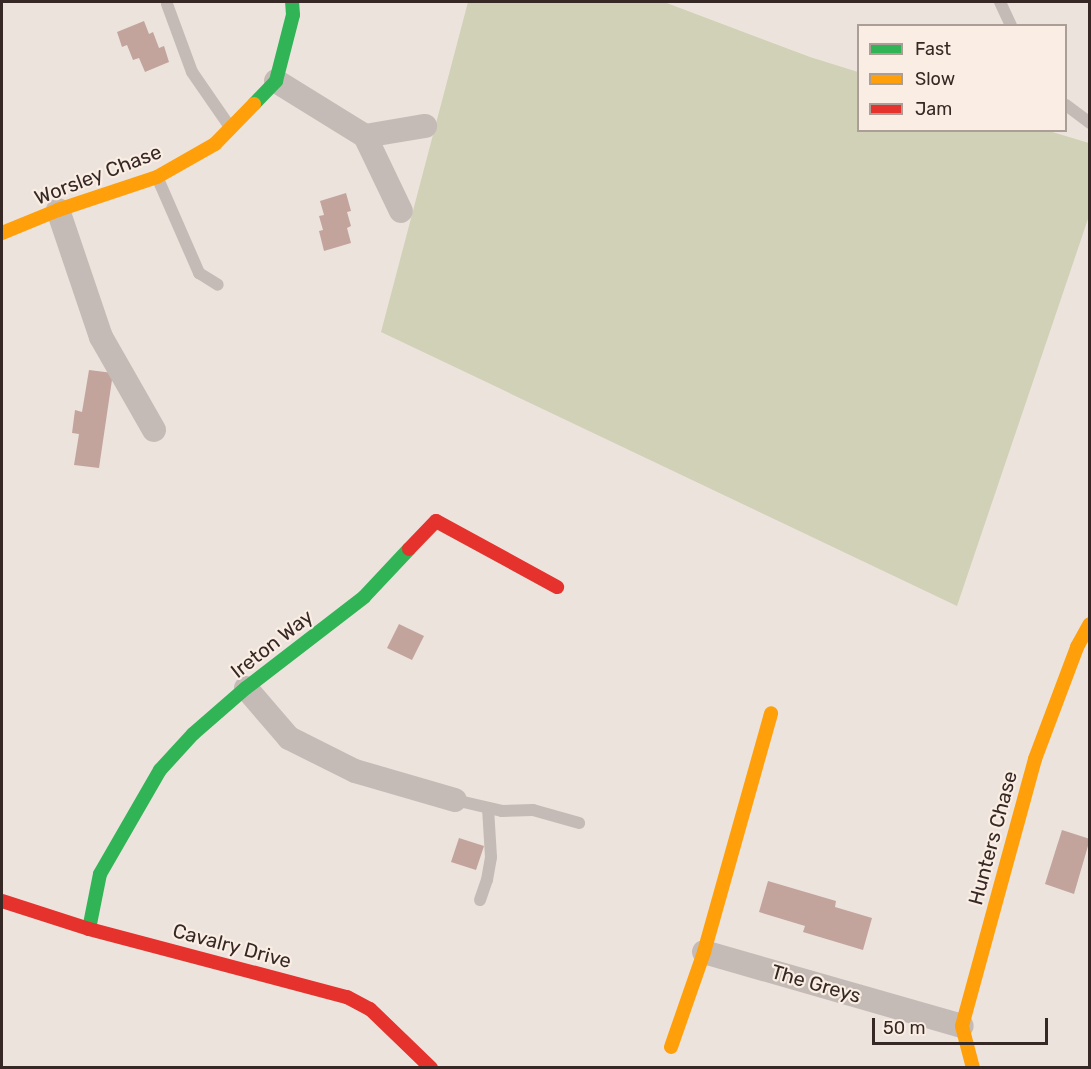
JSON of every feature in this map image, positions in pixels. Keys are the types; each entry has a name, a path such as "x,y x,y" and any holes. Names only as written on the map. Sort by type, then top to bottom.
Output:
{"street":[{"name":"Worsley Chase","path":"2,232 58,210 157,177 215,144 276,81 293,15 292,2"},
{"path":"276,81 365,136 401,211"},
{"path":"365,136 425,126"},
{"path":"58,210 101,337 154,430"},
{"name":"Ireton Way","path":"88,929 100,874 160,770 193,734 246,688 364,597 436,521 557,587"},
{"name":"Hunters Chase","path":"973,1068 962,1026 1035,759 1077,647 1089,624"},
{"path":"246,688 289,738 355,771 455,800"},
{"path":"671,1047 704,952 771,713"},
{"name":"Cavalry Drive","path":"2,902 88,929 347,997 369,1009 431,1068"},
{"name":"The Greys","path":"704,952 962,1026"}],"lane":[{"path":"1000,2 1010,24"},
{"path":"167,4 192,72 231,128"},
{"path":"1067,106 1089,123"},
{"path":"157,177 199,273 218,285"},
{"path":"455,800 488,808 533,810 579,823"},
{"path":"480,900 487,880 490,857 488,808"}],"green space":[{"path":"468,2 664,2 810,57 857,72 857,132 1052,132 1089,143 1089,216 957,606 381,332"}],"building":[{"path":"144,21 149,34 153,32 159,48 164,46 169,62 145,72 139,58 133,60 127,45 122,47 117,32"},
{"path":"346,193 351,211 347,212 351,226 347,228 351,243 324,251 319,231 323,230 319,216 324,215 320,201"},
{"path":"89,370 113,373 99,468 74,465 79,434 72,433 75,410 82,412"},
{"path":"399,624 424,636 412,660 387,648"},
{"path":"1062,830 1090,839 1074,894 1045,884"},
{"path":"459,838 484,846 476,870 451,862"},
{"path":"768,881 836,901 835,907 872,918 863,950 803,932 805,926 759,912"}],"traffic: fast":[{"path":"254,104 276,81 293,15 292,2"},
{"path":"89,929 100,874 160,770 193,734 246,688 364,597 409,549"}],"traffic: slow":[{"path":"2,233 58,210 157,177 215,144 254,104"},
{"path":"973,1068 962,1026 1035,759 1077,647 1090,624"},
{"path":"671,1047 704,952 771,713"}],"traffic: jam":[{"path":"409,549 436,521 557,587"},
{"path":"2,901 89,929 347,997 370,1009 431,1068"}]}
